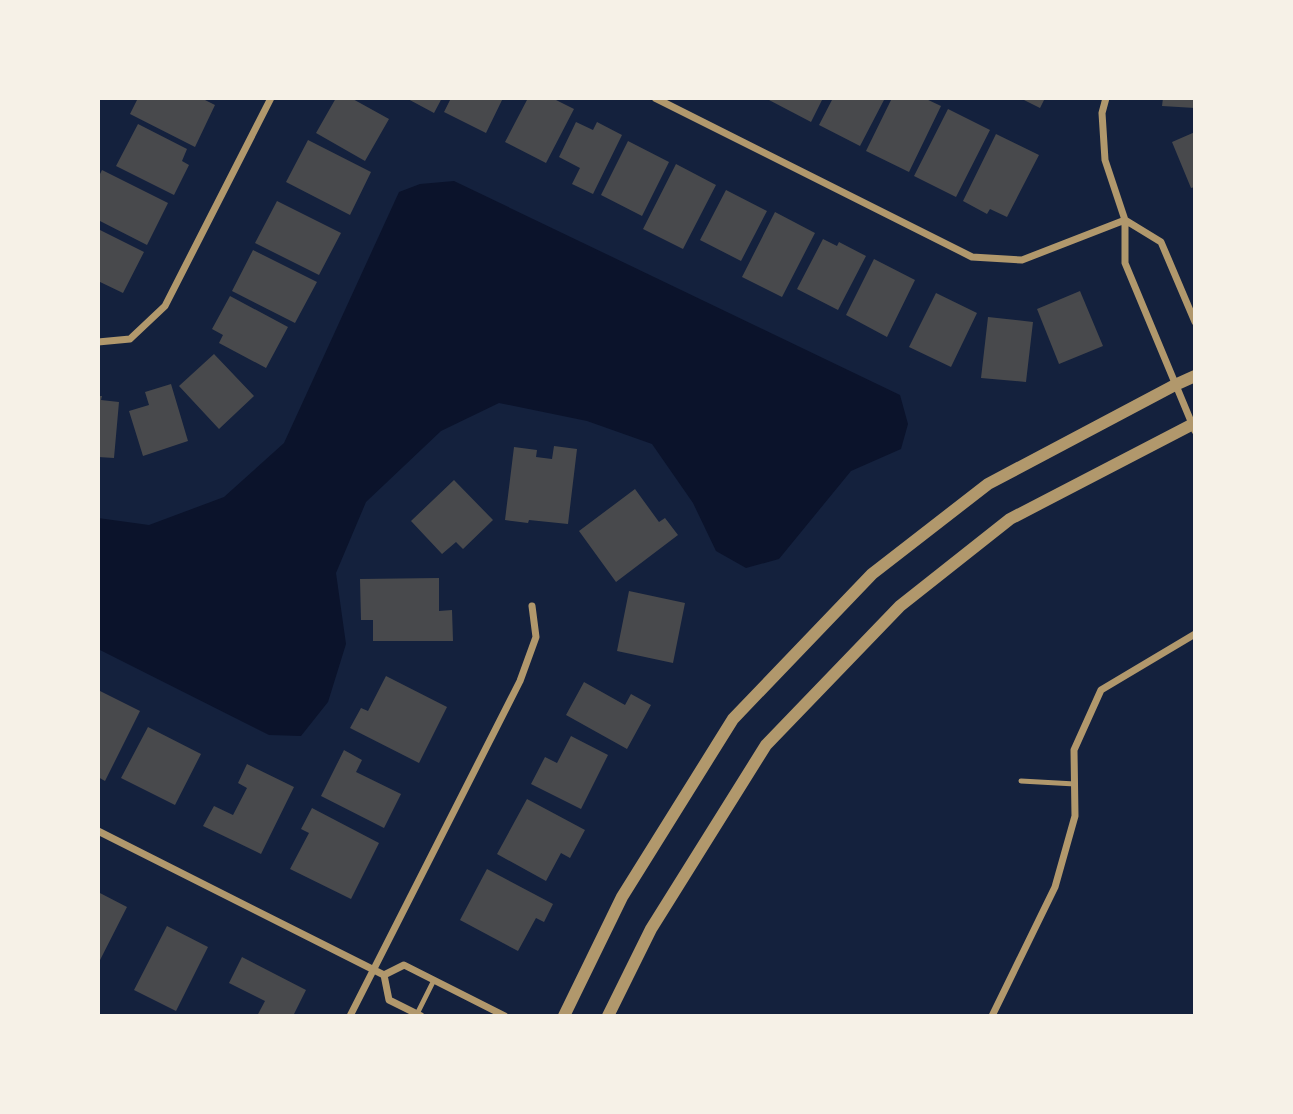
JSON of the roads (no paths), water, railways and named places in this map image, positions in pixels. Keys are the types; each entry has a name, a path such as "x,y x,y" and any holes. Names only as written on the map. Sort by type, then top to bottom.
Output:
{"street":[{"path":"98,342 131,339 165,306 271,98"},
{"path":"655,98 972,257 1022,260 1125,220"},
{"path":"608,1016 651,929 766,745 900,606 1010,519 1194,426 1125,263 1125,220 1105,160 1102,113 1106,98"},
{"path":"1125,220 1161,242 1195,321"},
{"path":"564,1016 622,897 733,719 872,574 988,484 1175,384 1195,376"},
{"path":"350,1016 520,681 536,637 532,606"},
{"path":"992,1016 1055,887 1075,816 1074,750 1101,690 1195,634"},
{"path":"98,831 384,975"},
{"path":"384,975 404,965 505,1016"},
{"path":"384,975 389,1000 419,1015"}],"lane":[{"path":"1021,781 1075,783"},
{"path":"419,1015 434,980"}],"water":[{"path":"454,181 900,395 908,424 901,449 851,471 779,559 746,568 716,551 693,503 652,444 587,421 499,403 441,431 366,502 336,573 346,644 328,702 301,736 269,735 98,649 98,518 149,525 224,497 284,443 399,192 420,184"}]}
